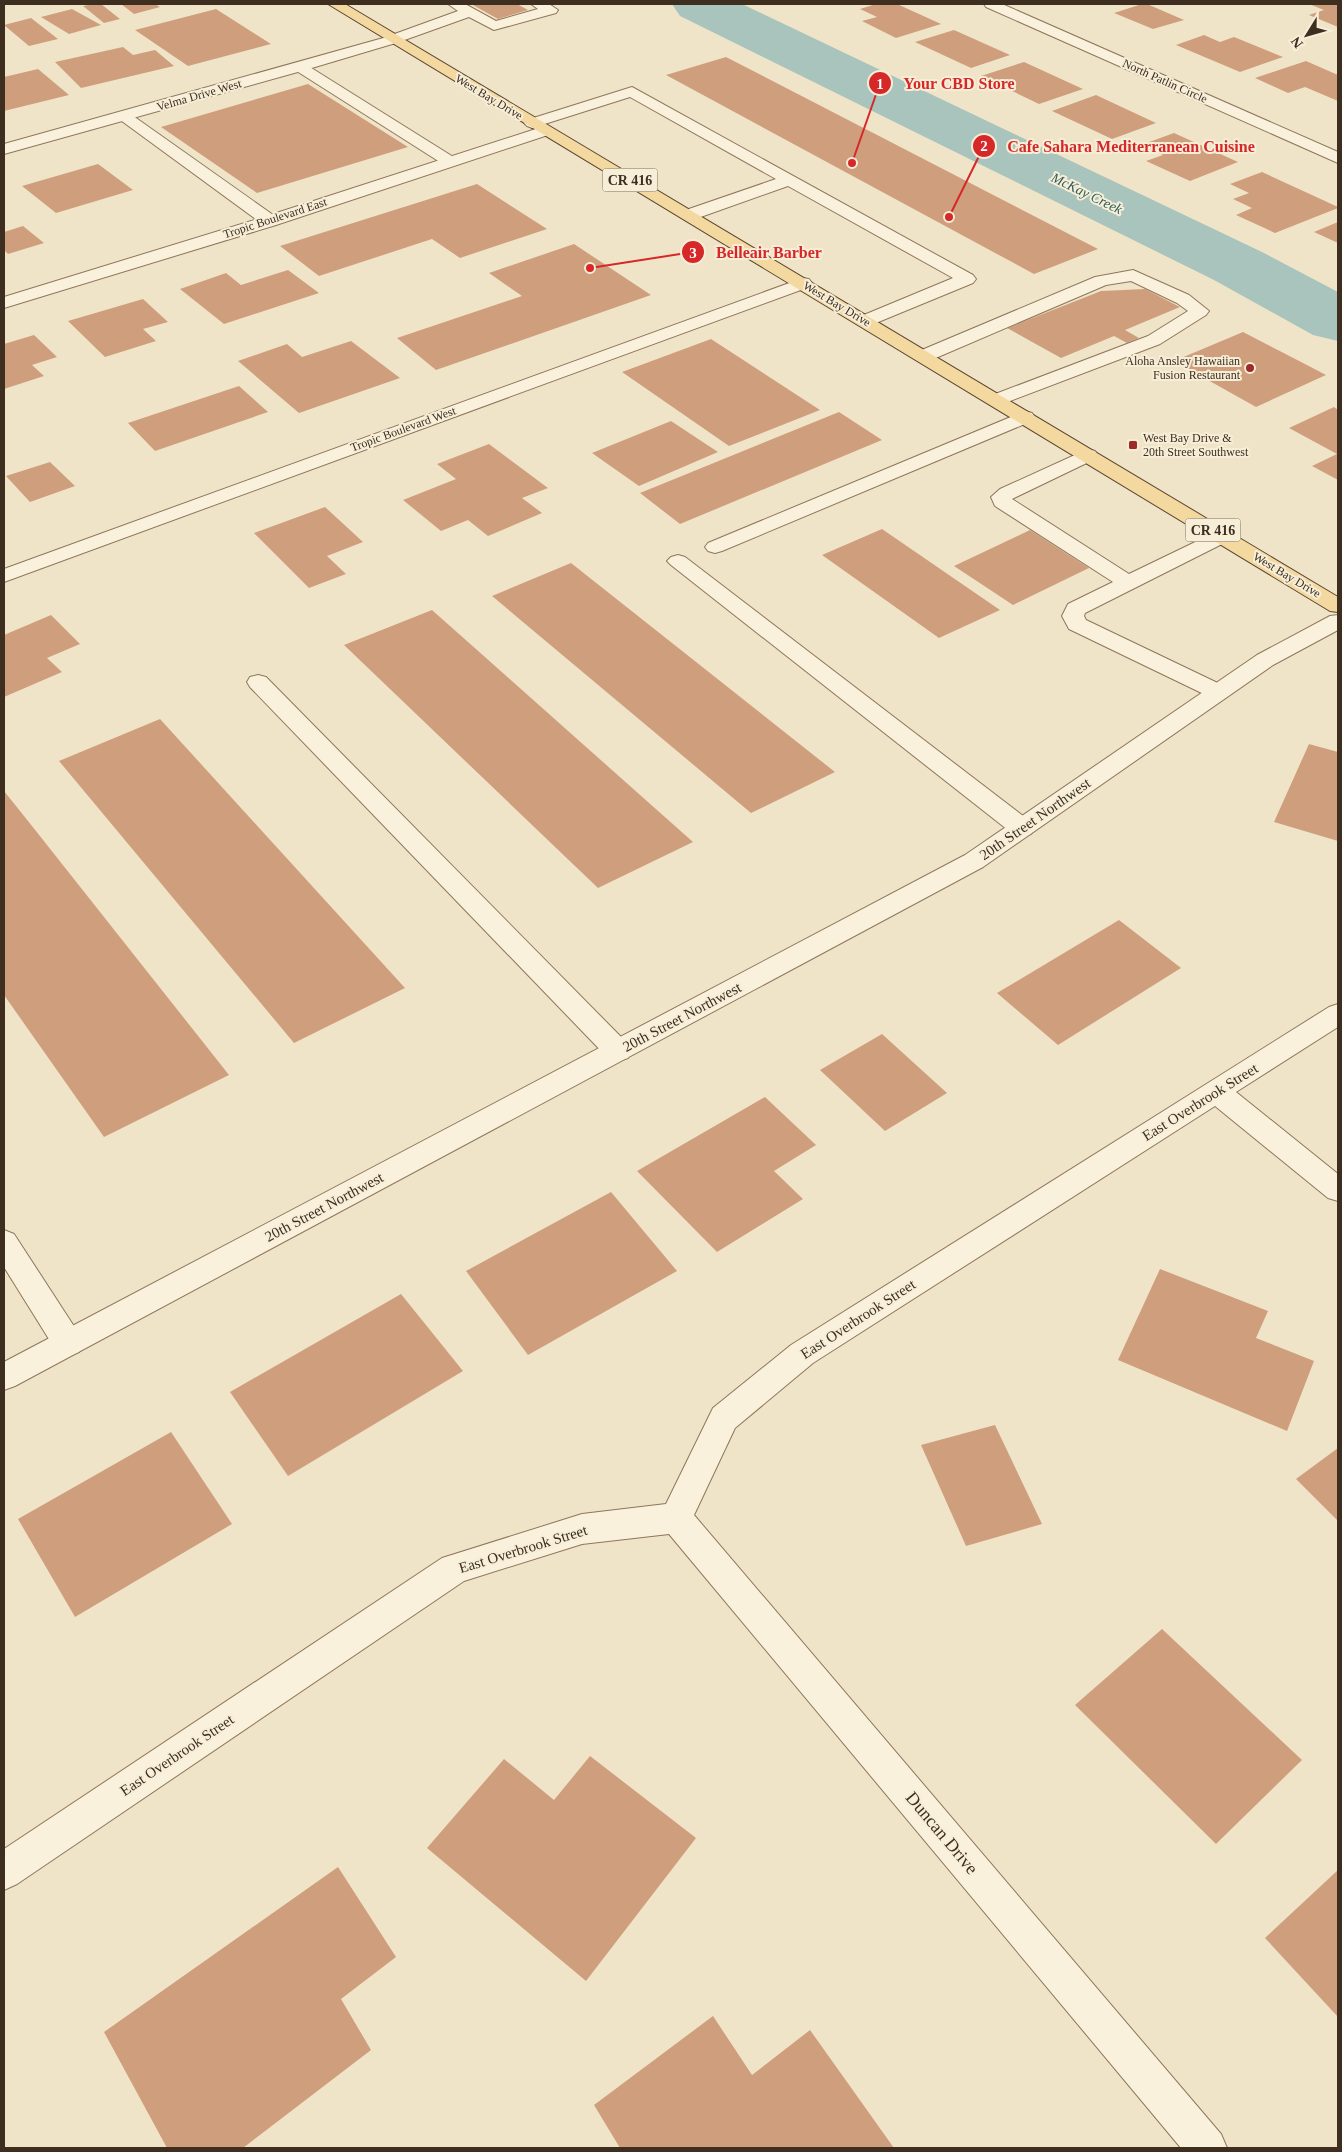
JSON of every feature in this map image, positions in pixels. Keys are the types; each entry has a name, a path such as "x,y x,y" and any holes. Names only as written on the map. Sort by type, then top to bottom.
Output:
{"main road":[{"name":"West Bay Drive","path":"335,4 802,282 1338,606"}],"street":[{"path":"455,4 475,11 494,26 551,10 538,4"},
{"name":"North Patlin Circle","path":"991,4 1338,158"},
{"name":"Velma Drive West","path":"4,149 300,67 394,39 475,11"},
{"path":"300,67 449,161"},
{"name":"Tropic Boulevard East","path":"4,303 270,220 449,161 632,92 967,279 865,321"},
{"path":"124,116 270,220"},
{"path":"689,215 790,180"},
{"path":"924,356 1101,280 1133,275 1183,299 1200,311 1154,340 997,400"},
{"name":"Tropic Boulevard West","path":"4,576 802,282"},
{"path":"715,547 1025,417"},
{"path":"1088,455 1007,493 1001,497 1002,502 1127,582"},
{"path":"1218,692 1077,624 1072,616 1076,609 1223,536"},
{"path":"678,561 1022,828"},
{"name":"20th Street Northwest","path":"4,1377 974,862 1265,660 1338,621"},
{"path":"258,682 618,1051"},
{"name":"East Overbrook Street","path":"4,1872 454,1569 582,1529 676,1518 724,1418 802,1354 1338,1014"},
{"path":"1216,1092 1338,1190"},
{"path":"4,1242 68,1343"},
{"name":"Duncan Drive","path":"676,1518 1207,2148"}],"building":[{"path":"101,4 120,19 104,23 83,6"},
{"path":"121,4 155,4 160,7 134,14"},
{"path":"471,4 517,4 528,10 498,19"},
{"path":"876,4 897,4 941,24 896,38 862,21 877,17 860,9"},
{"path":"1147,4 1184,20 1153,29 1114,13"},
{"path":"1309,4 1338,4 1338,27 1309,15 1324,10"},
{"path":"72,9 101,25 69,34 41,17"},
{"path":"216,9 271,44 188,66 135,30"},
{"path":"31,18 58,39 29,46 4,25"},
{"path":"954,30 1010,55 971,68 915,42"},
{"path":"1204,35 1220,42 1234,37 1283,57 1240,72 1176,45"},
{"path":"123,47 133,55 155,50 174,66 81,88 55,62"},
{"path":"726,57 1098,249 1034,274 666,75"},
{"path":"1306,61 1338,75 1338,101 1305,87 1288,93 1255,78"},
{"path":"1024,62 1083,89 1039,104 981,76"},
{"path":"38,69 69,95 4,111 4,77"},
{"path":"308,84 408,147 257,193 161,127"},
{"path":"1096,95 1156,123 1112,139 1052,111"},
{"path":"1174,133 1238,162 1190,181 1146,161 1163,155 1141,145"},
{"path":"98,164 133,190 56,213 22,186"},
{"path":"1262,172 1338,208 1275,233 1236,215 1252,208 1233,199 1249,193 1230,184"},
{"path":"477,184 547,229 460,258 432,239 319,276 280,246"},
{"path":"1338,222 1338,243 1314,232"},
{"path":"23,226 44,243 8,254 4,250 4,232"},
{"path":"574,244 651,295 436,370 397,338 522,296 489,273"},
{"path":"288,270 319,293 224,324 180,289 226,273 241,285"},
{"path":"1145,289 1180,307 1125,330 1139,338 1127,343 1114,336 1061,358 1007,328 1101,291"},
{"path":"143,299 168,322 143,329 156,341 105,357 68,321"},
{"name":"Aloha Ansley Hawaiian Fusion Restaurant","path":"1243,332 1326,375 1256,407 1174,361"},
{"path":"34,335 57,357 32,365 44,376 4,389 4,344"},
{"path":"711,339 820,410 729,446 622,372"},
{"path":"351,341 400,378 299,413 238,361 287,344 302,357"},
{"path":"239,386 268,412 155,451 128,423"},
{"path":"1334,407 1338,410 1338,480 1312,466 1337,454 1289,428"},
{"path":"839,412 882,440 680,524 640,493"},
{"path":"671,421 718,452 639,486 592,453"},
{"path":"489,444 548,488 522,498 542,513 488,536 468,520 441,531 403,500 456,479 437,464"},
{"path":"50,462 75,486 30,502 6,476"},
{"path":"325,507 363,542 327,556 346,574 309,588 254,533"},
{"path":"882,529 1000,610 939,638 822,555"},
{"path":"1030,530 1089,568 1013,605 954,566"},
{"path":"571,563 835,772 751,813 492,596"},
{"path":"432,610 693,842 598,888 344,645"},
{"path":"51,615 80,644 47,658 62,672 4,697 4,635"},
{"path":"160,719 405,988 294,1043 59,761"},
{"path":"1309,744 1338,752 1338,841 1274,822"},
{"path":"4,791 229,1075 104,1137 4,995"},
{"path":"1119,920 1181,968 1058,1045 997,993"},
{"path":"882,1034 947,1093 885,1131 820,1070"},
{"path":"765,1097 816,1145 774,1171 803,1199 717,1252 637,1171"},
{"path":"611,1192 677,1271 528,1355 466,1271"},
{"path":"1160,1269 1268,1311 1256,1338 1314,1361 1287,1431 1118,1360"},
{"path":"401,1294 463,1371 288,1476 230,1392"},
{"path":"995,1425 1042,1524 966,1546 921,1445"},
{"path":"171,1432 232,1524 75,1617 18,1519"},
{"path":"1338,1448 1338,1521 1296,1479"},
{"path":"1162,1629 1302,1760 1216,1844 1075,1705"},
{"path":"590,1756 696,1838 586,1981 427,1848 504,1759 554,1800"},
{"path":"338,1867 396,1957 341,1999 371,2050 243,2148 167,2148 104,2032"},
{"path":"1338,1870 1338,2017 1265,1938"},
{"path":"713,2016 752,2075 810,2030 894,2148 620,2148 594,2105"}],"waterway":[{"name":"McKay Creek","path":"699,4 1238,266 1338,320"}],"place":[{"name":"Your CBD Store","path":"852,163"},
{"name":"Cafe Sahara Mediterranean Cuisine","path":"949,217"},
{"name":"Belleair Barber","path":"590,268"},
{"name":"Aloha Ansley Hawaiian Fusion Restaurant","path":"1250,368"},
{"name":"West Bay Drive & 20th Street Southwest","path":"1133,445"}]}
